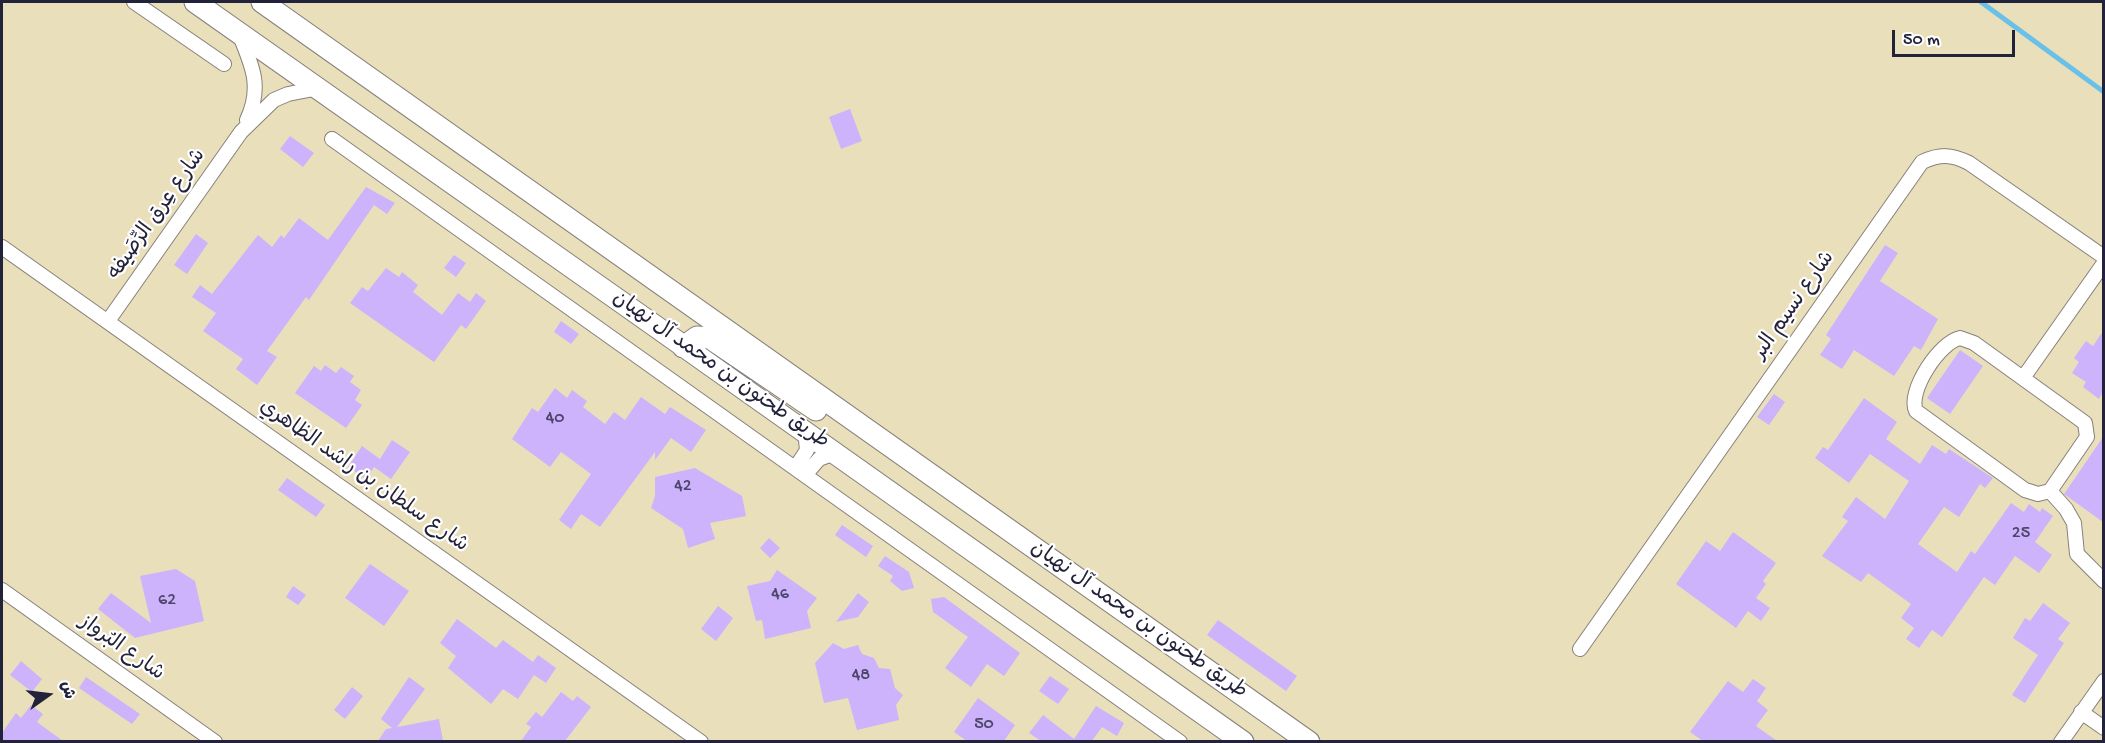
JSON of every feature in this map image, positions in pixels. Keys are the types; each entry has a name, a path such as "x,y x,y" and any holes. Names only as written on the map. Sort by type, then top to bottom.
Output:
{"main road":[{"name":"طريق طحنون بن محمد آل نهيان","path":"195,2 683,347 837,452 1225,734 1243,741"},
{"name":"طريق طحنون بن محمد آل نهيان","path":"262,2 1309,741"},
{"path":"683,347 698,337 710,338 834,422 884,441"}],"street":[{"path":"134,2 224,64"},
{"name":"شارع عِرق الرِّصَيفه","path":"108,321 241,132 254,105 256,81 238,32"},
{"name":"شارع عِرق الرِّصَيفه","path":"241,132 274,100 288,94 319,88"},
{"path":"332,139 1180,741"},
{"name":"شارع نسيم البر","path":"1580,649 1922,162 1937,155 1954,156 1969,163 2103,257"},
{"name":"شارع سلطان بن راشد الظاهري","path":"2,247 701,741"},
{"path":"2023,378 2103,263"},
{"path":"1953,339 1968,339 2080,418 2088,430 2084,444 2050,491 2037,494 2025,490 1920,415 1913,405 1916,388 1942,348 1953,339"},
{"path":"801,470 807,450 805,430"},
{"path":"801,470 837,452"},
{"path":"2050,491 2066,509 2074,523 2077,554 2103,581"},
{"name":"شارع البُرواز","path":"2,590 215,741"},
{"path":"2061,741 2103,681"},
{"path":"2081,712 2103,728"}],"building":[{"path":"850,109 862,141 841,149 829,117"},
{"path":"290,136 314,153 303,167 280,149"},
{"path":"366,187 395,203 387,214 374,205 309,300 306,297 267,351 277,357 257,385 236,369 243,359 203,331 216,313 192,297 200,285 212,294 258,235 272,247 281,235 284,238 299,218 328,240"},
{"path":"196,234 208,243 187,274 174,265"},
{"path":"1885,245 1898,253 1880,281 1938,319 1921,350 1914,346 1894,376 1854,350 1842,369 1820,355 1831,339 1826,335"},
{"path":"454,255 466,263 456,277 444,268"},
{"path":"386,268 399,277 402,272 418,285 413,292 442,315 458,293 470,302 476,293 486,301 466,329 461,325 434,362 350,303 362,287 368,291"},
{"path":"561,321 579,334 571,344 554,332"},
{"path":"2103,331 2103,391 2099,399 2083,387 2086,382 2072,373 2079,362 2074,358 2086,341 2093,346"},
{"path":"1960,350 1983,366 1950,414 1927,398"},
{"path":"325,365 336,373 341,367 354,376 350,382 361,390 355,400 362,405 346,428 295,393 314,366 321,371"},
{"path":"555,388 567,398 572,390 587,401 583,407 605,424 614,412 625,420 641,397 665,414 670,407 706,430 691,452 671,438 655,460 655,452 600,527 581,514 571,529 559,520 591,474 561,452 550,467 512,439 532,408 538,412"},
{"path":"1774,394 1785,402 1769,425 1757,417"},
{"path":"1864,398 1897,422 1886,439 1920,464 1932,445 1946,454 1949,449 1993,478 1985,488 1980,484 1959,517 1944,507 1918,544 1957,572 1971,551 1975,554 2011,503 2024,512 2029,504 2040,512 2042,508 2053,516 2035,542 2052,555 2039,573 2015,556 1995,585 1984,577 1942,637 1932,630 1919,648 1906,639 1914,628 1901,618 1911,604 1868,573 1861,582 1822,556 1848,521 1842,517 1856,497 1885,519 1909,481 1870,454 1849,483 1815,458 1823,447 1828,450"},
{"path":"2103,437 2103,522 2064,494"},
{"path":"392,440 410,452 391,479 374,467 366,479 348,467 362,446 380,459"},
{"path":"695,468 742,496 746,516 710,523 715,539 688,548 683,529 651,508 655,496 655,477"},
{"path":"287,478 325,505 316,517 278,490"},
{"path":"842,525 873,546 866,557 835,535"},
{"path":"1733,532 1776,563 1763,581 1766,584 1756,598 1770,608 1761,621 1748,611 1736,628 1676,584 1706,541 1720,551"},
{"path":"769,538 780,548 770,558 760,548"},
{"path":"885,556 909,572 914,588 902,591 890,581 893,576 878,566"},
{"path":"370,564 409,591 384,626 345,598"},
{"path":"176,569 195,581 204,621 135,638 98,609 111,593 151,623 140,576"},
{"path":"777,570 817,598 807,611 811,628 765,639 762,620 756,621 747,586 770,581"},
{"path":"293,586 306,595 298,605 286,597"},
{"path":"858,593 869,602 858,617 836,622"},
{"path":"944,597 1020,653 1004,676 987,664 971,687 945,668 968,637 933,612 931,599"},
{"path":"2043,603 2070,623 2058,639 2064,643 2025,703 2012,695 2038,655 2013,638 2025,618 2030,621"},
{"path":"718,606 733,618 716,641 701,629"},
{"path":"457,619 496,648 503,640 533,662 538,655 556,668 546,683 534,675 518,699 503,689 491,704 448,668 456,656 440,643"},
{"path":"1218,620 1297,676 1286,691 1207,635"},
{"path":"833,643 844,649 858,645 862,654 874,658 879,668 890,669 895,688 903,695 896,705 899,720 857,730 848,698 824,703 815,663"},
{"path":"21,661 42,679 32,692 10,675"},
{"path":"1050,676 1069,689 1058,704 1039,691"},
{"path":"86,677 140,714 132,724 79,688"},
{"path":"409,677 425,689 397,727 439,719 443,741 378,741 386,729 392,728 381,719"},
{"path":"1753,679 1766,688 1757,701 1768,710 1756,726 1777,741 1703,741 1690,732 1728,681 1743,692"},
{"path":"352,687 363,696 345,719 334,710"},
{"path":"561,692 573,701 577,696 591,707 565,741 521,741 531,727 526,724 536,712 542,717"},
{"path":"978,698 1015,725 1004,741 967,741 954,732"},
{"path":"31,705 43,714 37,722 63,741 2,741 2,733 16,713 21,718"},
{"path":"1096,706 1124,723 1117,736 1102,727 1092,741 1041,741 1029,733 1043,715 1074,739"}],"waterway":[{"path":"1981,2 2104,92"}]}
